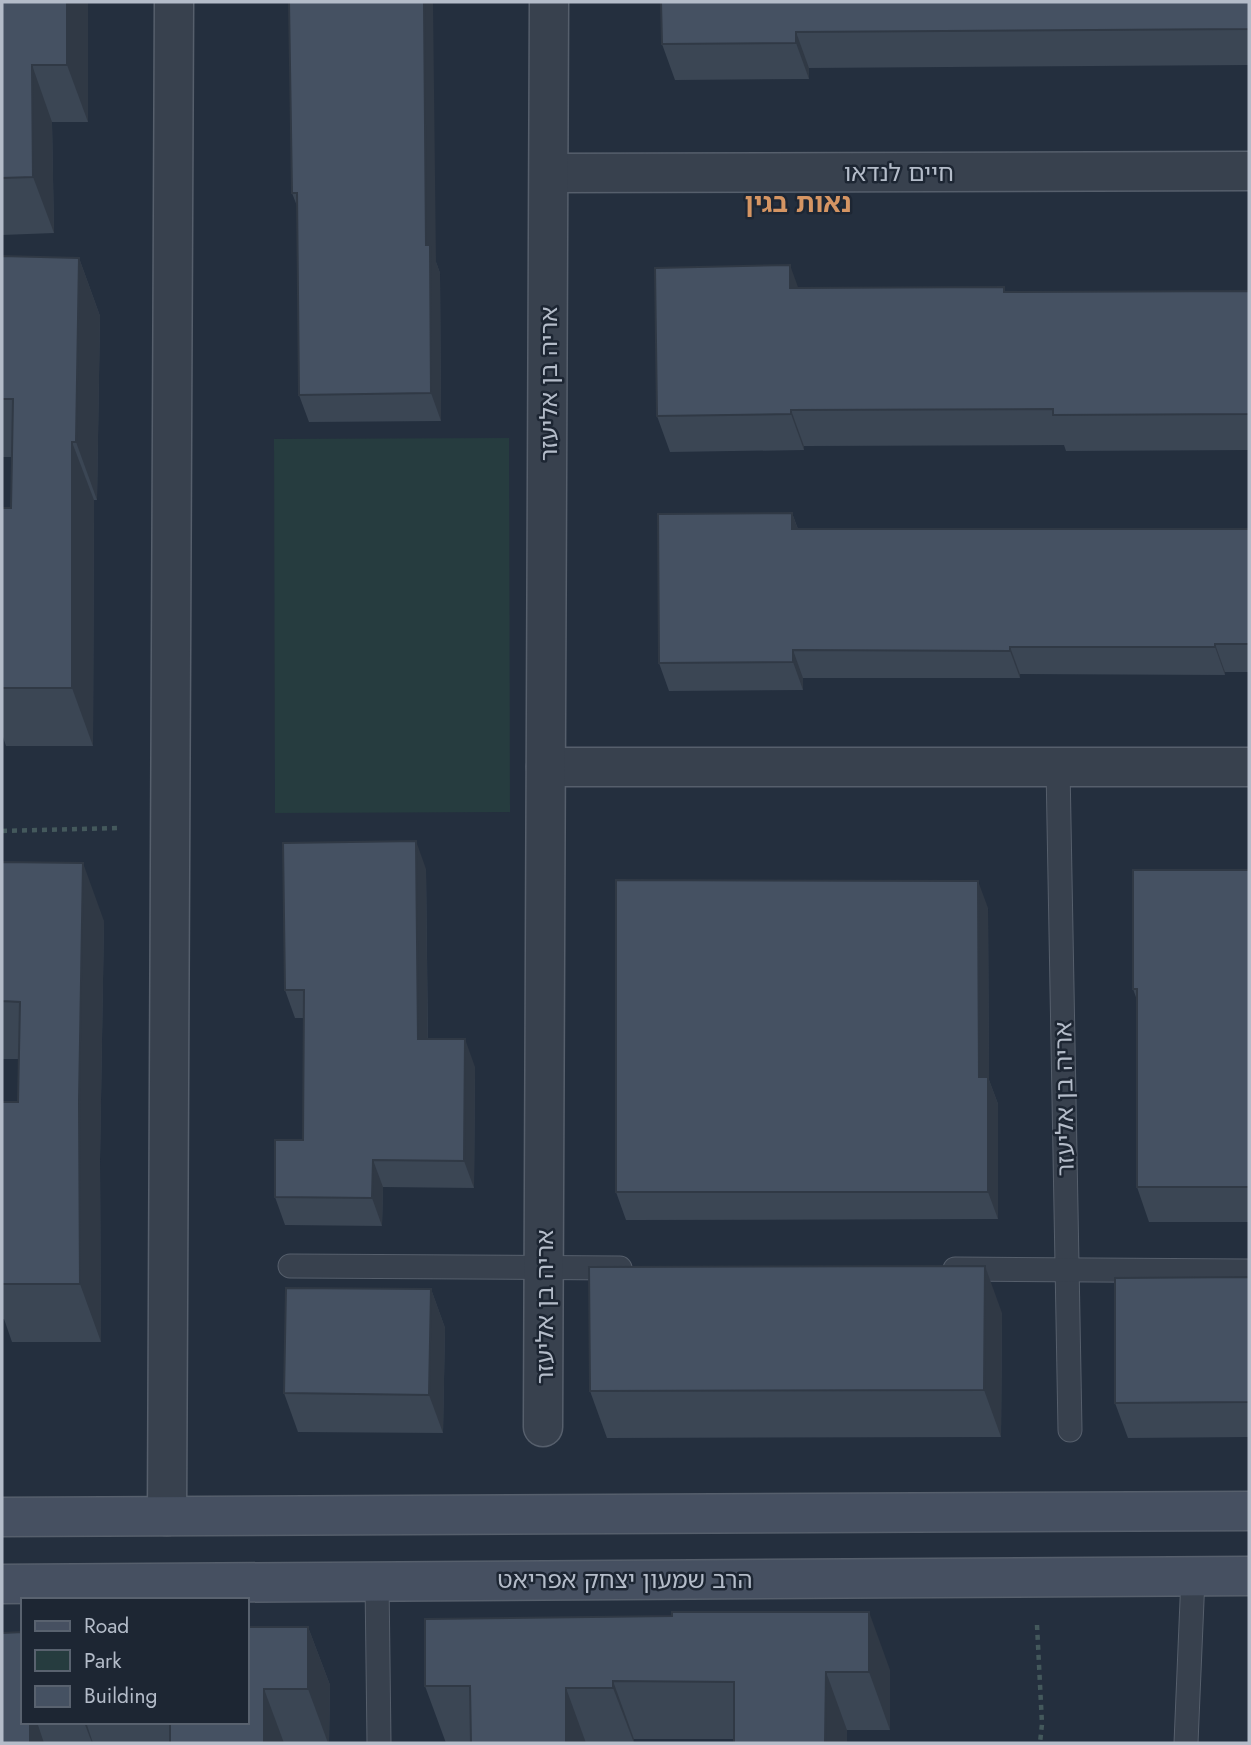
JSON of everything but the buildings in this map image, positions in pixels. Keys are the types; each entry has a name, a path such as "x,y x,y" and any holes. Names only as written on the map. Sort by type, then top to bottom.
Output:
{"street":[{"path":"167,1516 174,2"},
{"name":"אריה בן אליעזר","path":"543,1427 549,2"},
{"name":"חיים לנדאו","path":"549,173 1249,171"},
{"path":"546,767 1249,767"},
{"path":"2,1517 1249,1511"},
{"name":"הרב שמעון יצחק אפריאט","path":"2,1584 1249,1576"}],"lane":[{"name":"אריה בן אליעזר","path":"1058,767 1070,1430"},
{"path":"290,1266 640,1268"},
{"path":"929,1269 1249,1271"},
{"path":"1186,1743 1193,1577"},
{"path":"377,1581 379,1743"}],"path":[{"path":"2,831 170,827"},
{"path":"1035,1578 1042,1724 1040,1743"}],"green space":[{"path":"509,438 510,812 275,813 274,439"}],"district":[{"name":"נאות בגין","path":"798,203"}]}
